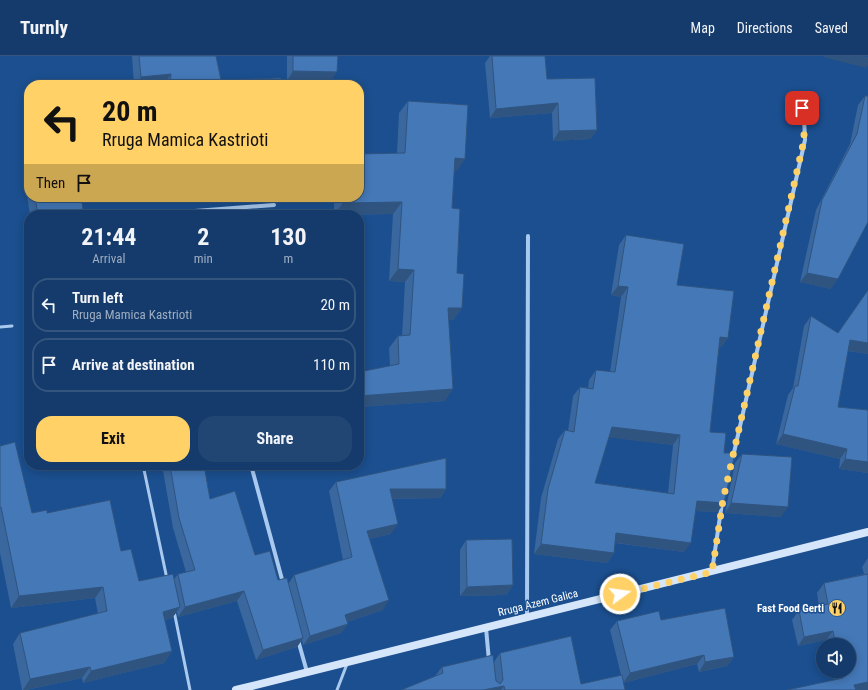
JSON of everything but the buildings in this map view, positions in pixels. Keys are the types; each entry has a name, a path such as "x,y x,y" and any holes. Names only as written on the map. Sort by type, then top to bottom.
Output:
{"main road":[{"name":"Rruga Azem Galica","path":"236,690 868,532"}],"street":[{"path":"731,462 804,140 804,116 800,100"},
{"path":"209,210 274,205"},
{"path":"528,236 528,616"},
{"path":"252,470 284,588"},
{"path":"712,572 723,500"},
{"path":"486,628 490,667"},
{"path":"296,634 307,672"}],"lane":[{"path":"0,327 12,326"},
{"path":"144,470 167,581"},
{"path":"172,605 190,690"},
{"path":"337,690 347,663"}],"place":[{"name":"Fast Food Gerti","path":"837,608"}],"route":[{"path":"620,594 712,572 723,500 804,140 804,116 802,108"}]}
